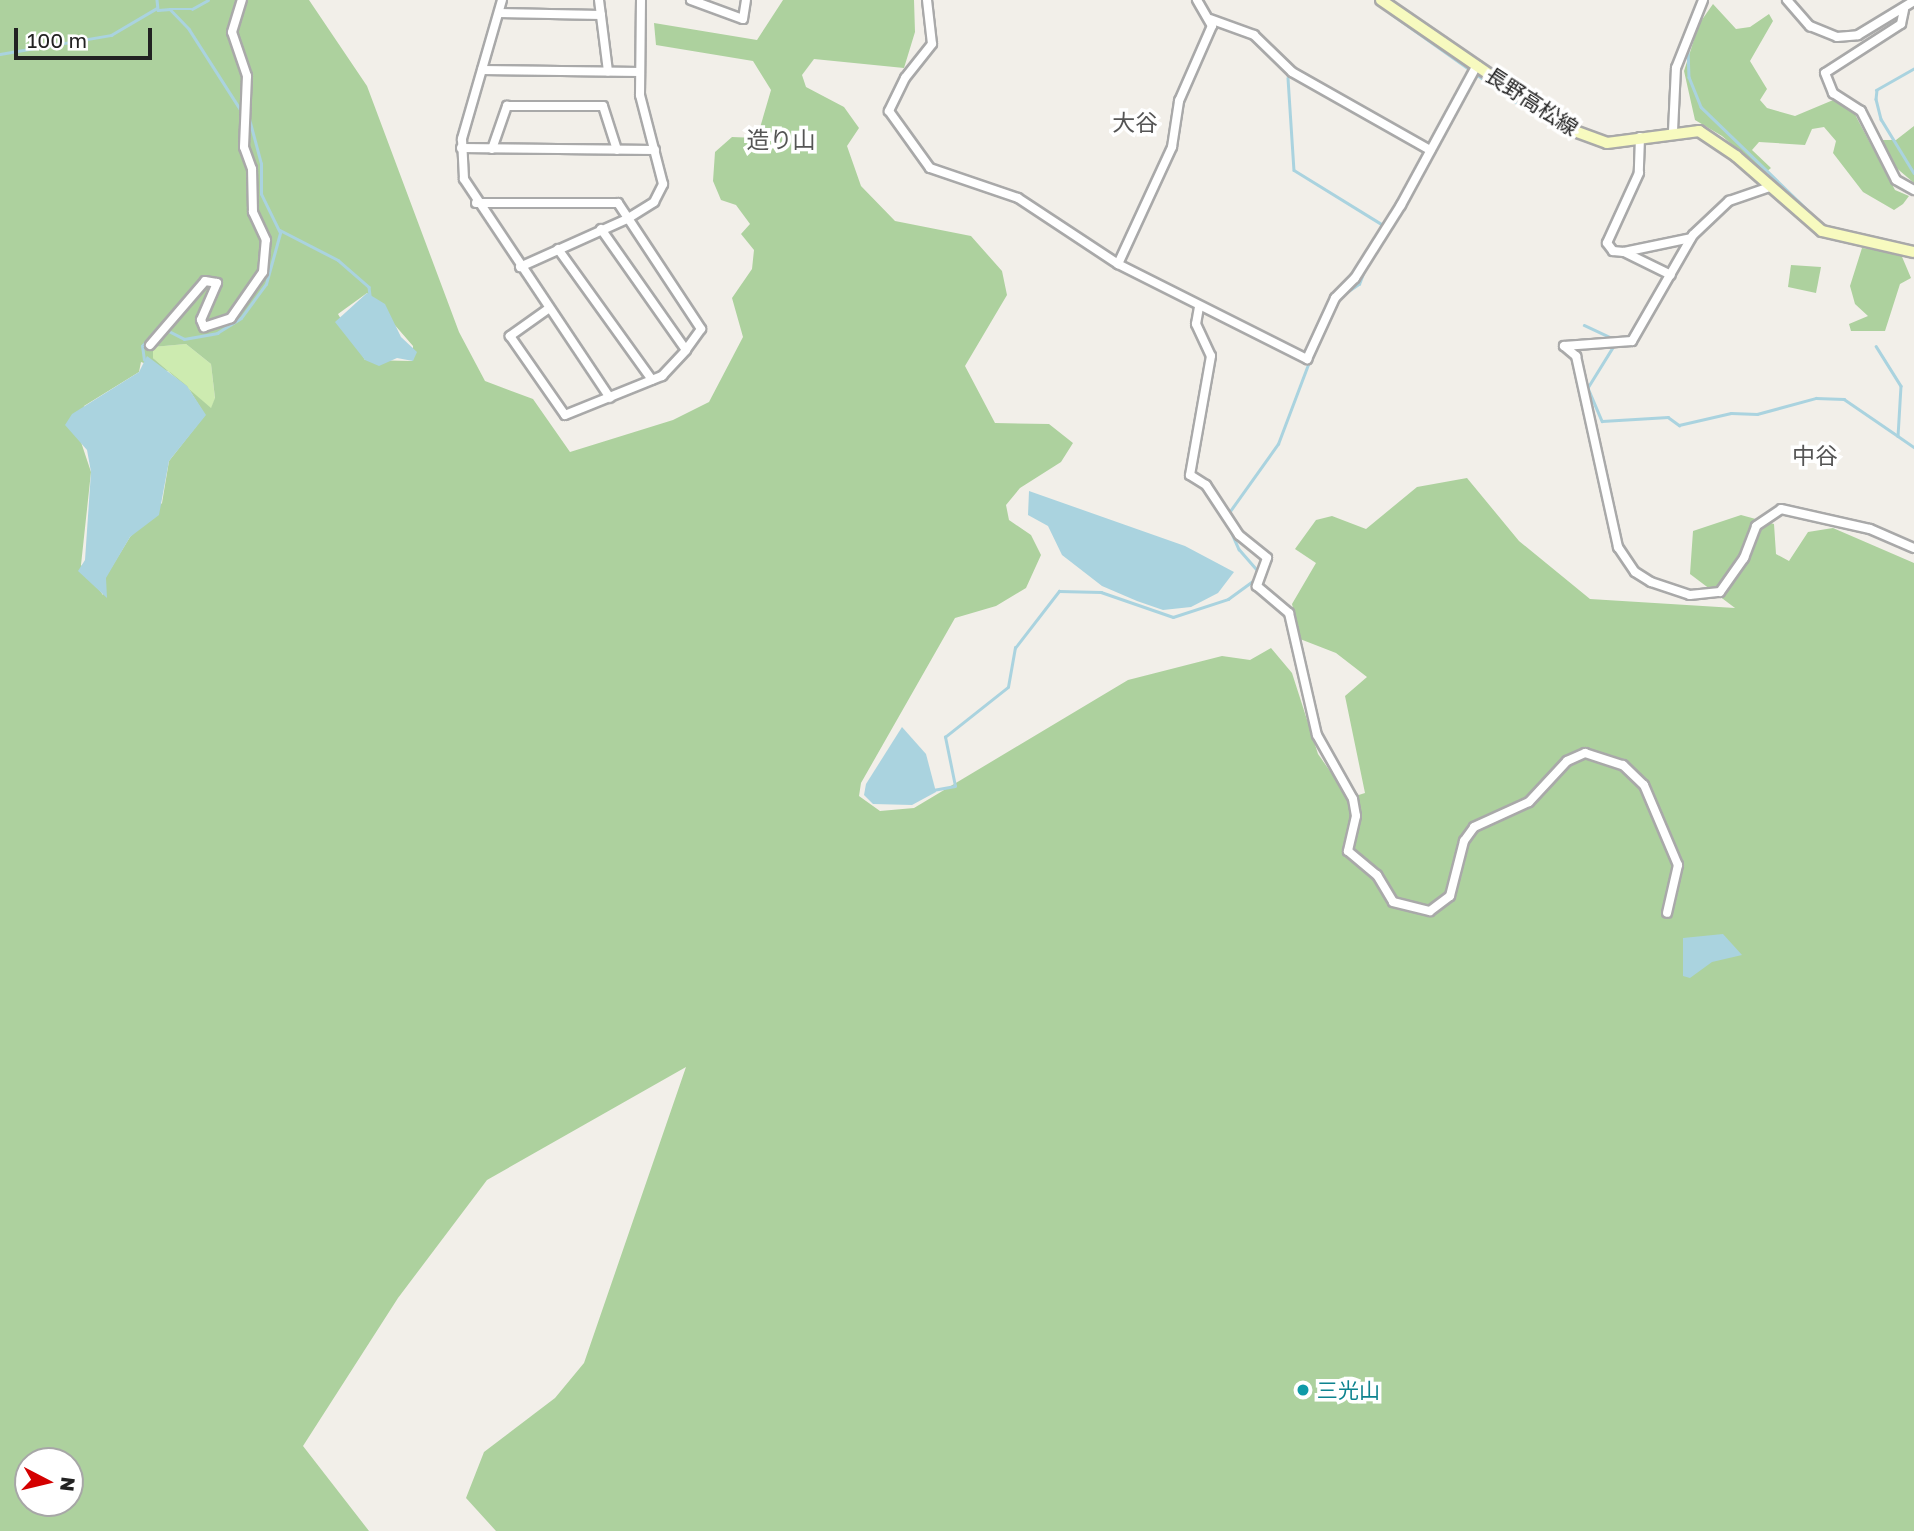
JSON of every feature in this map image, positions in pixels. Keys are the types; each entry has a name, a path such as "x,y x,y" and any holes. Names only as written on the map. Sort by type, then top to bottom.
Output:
{"main road":[{"name":"長野高松線","path":"1381,0 1474,70 1579,133 1600,142 1673,131 1708,135 1822,231 1914,252"}],"street":[{"path":"150,345 211,278 216,289 201,324 220,324 236,312 263,272 266,240 252,206 245,113 247,76 232,32 242,0"},
{"path":"502,0 461,148 464,179 476,203 610,398"},
{"path":"599,0 608,71"},
{"path":"520,267 627,219 654,202 663,184 640,72 641,0"},
{"path":"691,0 743,19 746,0"},
{"path":"927,0 932,44 889,111 930,168 1018,198 1118,264 1307,359 1335,298 1355,278 1474,70"},
{"path":"1197,0 1210,19 1254,35 1292,72 1430,150"},
{"path":"1673,131 1676,68 1703,0"},
{"path":"1787,0 1810,26 1838,37 1858,34 1914,1"},
{"path":"1904,9 1900,24 1850,60 1831,64 1825,74 1833,93 1861,110 1896,180 1914,190"},
{"path":"499,13 601,15"},
{"path":"1118,264 1172,147 1179,101 1210,19"},
{"path":"482,70 640,72"},
{"path":"492,149 507,106 603,106 617,150"},
{"path":"1640,137 1639,173 1608,235 1613,251 1624,252 1691,238"},
{"path":"461,148 655,150"},
{"path":"1770,187 1729,201 1691,238 1637,337 1564,346 1576,356 1618,547 1635,572 1690,595 1720,592 1744,558 1756,526 1781,509 1870,529 1914,548"},
{"path":"476,203 618,203 701,329 686,350 652,380 565,415 510,335 548,309"},
{"path":"601,229 686,350"},
{"path":"558,249 652,380"},
{"path":"1624,252 1671,275"},
{"path":"1199,307 1196,324 1211,356 1190,475 1206,485 1227,517 1267,558 1257,586 1289,613 1317,735 1353,799 1356,816 1348,851 1377,875 1393,902 1430,911 1441,907 1458,877 1467,834 1529,802 1567,761 1585,753 1623,765 1644,786 1678,865 1667,913"}],"green space":[{"path":"0,0 309,0 367,86 459,332 485,381 533,399 570,452 673,420 709,402 743,337 732,298 752,269 754,250 741,234 750,224 736,205 721,200 713,181 715,152 732,137 757,138 771,90 753,61 656,45 654,23 757,40 783,0 914,0 915,32 904,68 814,59 802,75 806,87 844,107 859,128 847,146 861,186 895,221 971,236 1002,271 1007,295 965,366 995,423 1049,424 1073,443 1061,462 1020,488 1006,505 1009,520 1031,535 1041,555 1026,588 996,606 955,618 861,783 859,796 880,811 914,808 1128,680 1222,656 1250,660 1271,648 1292,673 1318,754 1349,798 1365,793 1345,696 1367,677 1336,653 1300,639 1292,604 1316,563 1295,549 1316,520 1332,516 1366,529 1417,487 1467,478 1519,541 1590,599 1735,608 1690,574 1693,531 1741,515 1774,524 1776,554 1789,561 1808,532 1833,528 1914,563 1914,1531 496,1531 466,1498 484,1452 555,1398 584,1363 686,1067 487,1180 398,1298 303,1446 369,1531 0,1531","holes":["367,293 413,346 412,361 365,360 338,314","186,344 211,364 215,398 211,408 189,389 205,415 169,461 162,503 130,537 105,578 103,595 81,565 91,472 81,442 84,406 139,372 141,362 169,372 153,358 153,347"]},
{"path":"1713,4 1736,29 1750,27 1769,14 1773,21 1750,61 1767,89 1760,100 1767,108 1795,116 1838,98 1850,105 1895,190 1909,196 1903,204 1894,210 1863,192 1833,153 1836,141 1824,127 1812,129 1805,145 1759,142 1752,150 1771,168 1765,173 1722,136 1695,120 1684,71 1699,24"},
{"path":"1914,126 1914,183 1893,165 1882,140 1896,140"},
{"path":"1862,248 1900,252 1911,278 1900,284 1885,331 1851,331 1849,324 1868,316 1855,304 1850,286"},
{"path":"1791,265 1821,267 1816,293 1788,287"},
{"path":"186,344 211,364 215,399 211,409 153,358 153,347"}],"water":[{"path":"367,293 385,304 401,337 417,352 413,361 397,358 379,366 365,360 335,322"},
{"path":"147,356 187,386 206,415 169,461 159,515 130,537 106,578 107,598 78,571 85,560 91,472 87,450 65,425 72,414 139,372"},
{"path":"1029,491 1185,546 1234,572 1218,593 1191,607 1163,610 1137,601 1102,586 1062,555 1048,526 1028,515"},
{"path":"902,727 926,754 936,792 912,805 873,804 864,795 866,784"},
{"path":"1723,934 1742,955 1712,962 1690,978 1683,976 1683,938"}],"waterway":[{"path":"157,0 158,10 170,9 189,29 242,112"},
{"path":"170,9 192,9 208,0"},
{"path":"0,54 111,35 157,8"},
{"path":"1390,13 1524,108"},
{"path":"1688,49 1689,77 1701,107 1821,223"},
{"path":"1914,69 1877,90 1876,99 1881,119 1914,173"},
{"path":"1288,78 1294,170 1383,225"},
{"path":"144,360 142,346 159,326 184,339 217,333 241,318 266,284 280,233 261,194 261,164 248,115"},
{"path":"280,230 338,260 369,287 370,295"},
{"path":"1344,294 1359,284 1365,268"},
{"path":"1584,325 1614,339"},
{"path":"1614,346 1588,388 1602,421 1668,417 1679,425 1731,413 1757,414 1816,398 1844,399 1898,436"},
{"path":"1876,346 1901,386 1898,436 1914,447"},
{"path":"1228,514 1278,444 1309,362"},
{"path":"1226,520 1239,549 1259,572"},
{"path":"933,790 955,786 945,737 1008,687 1015,648 1059,591 1101,592 1173,617 1228,599 1257,578"}],"place":[{"name":"三光山","path":"1303,1390"}],"district":[{"name":"大谷","path":"1135,122"},
{"name":"造り山","path":"781,139"},
{"name":"中谷","path":"1815,455"}]}
